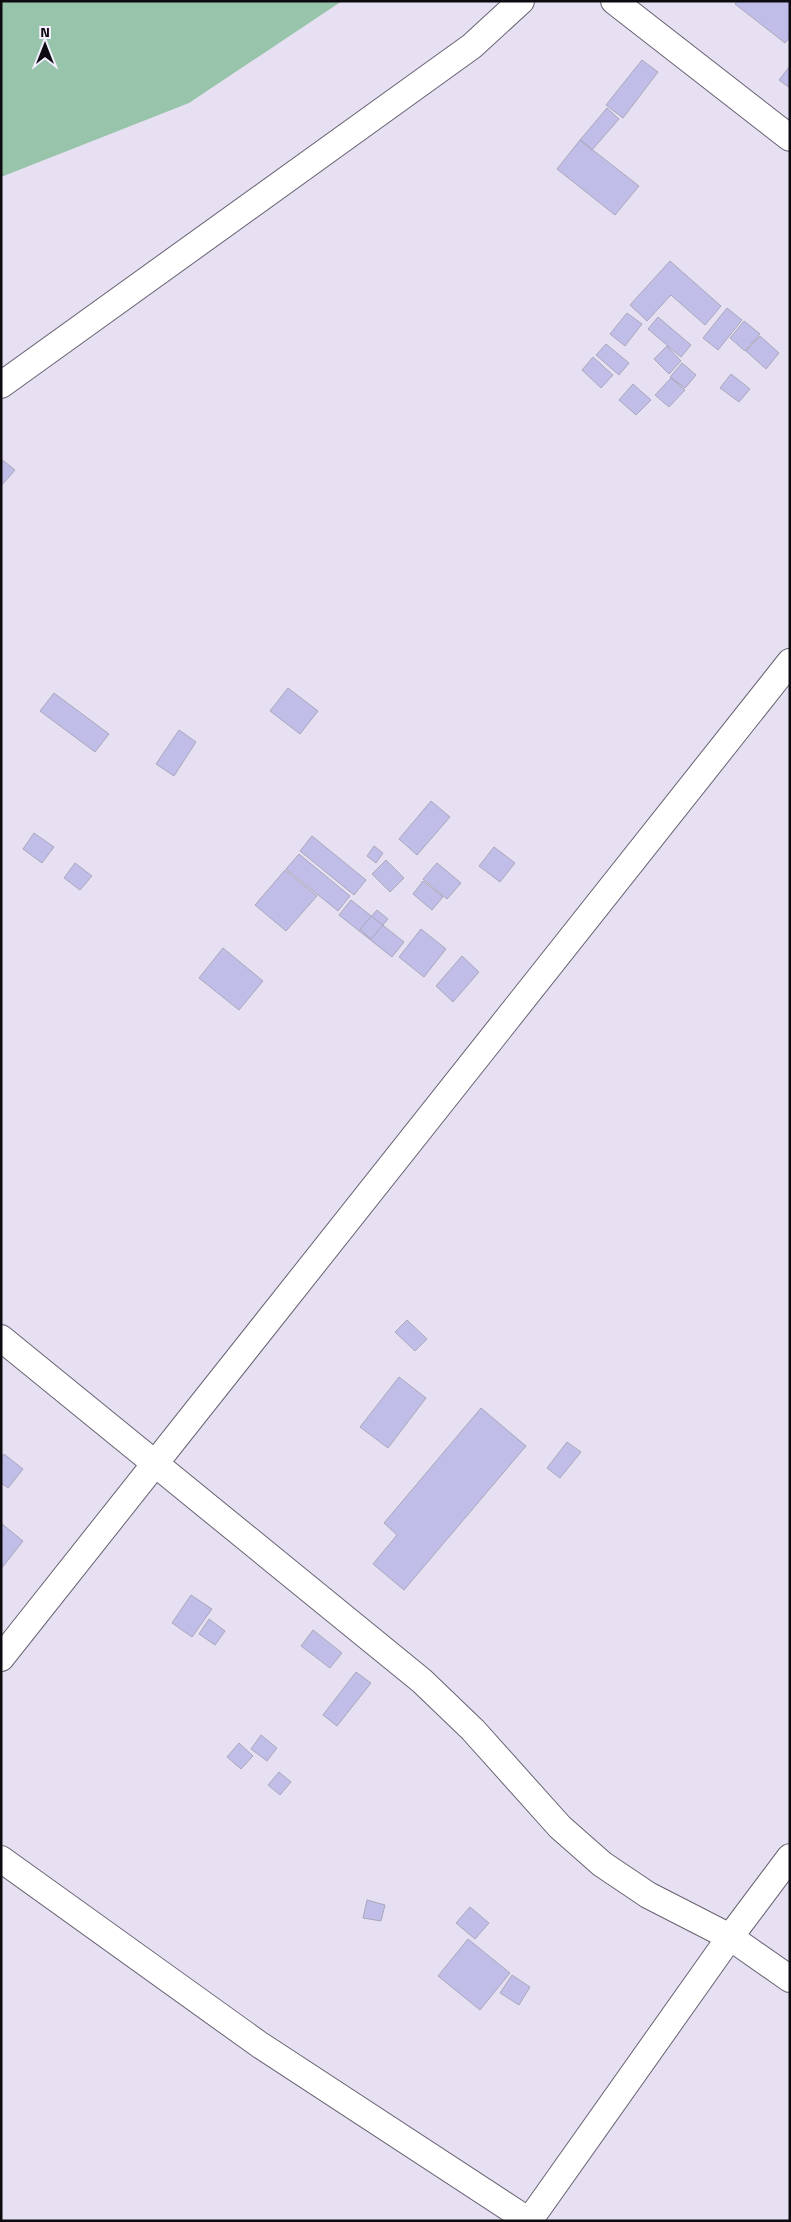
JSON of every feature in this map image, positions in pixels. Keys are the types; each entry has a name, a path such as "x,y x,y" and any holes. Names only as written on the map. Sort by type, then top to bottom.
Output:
{"street":[{"path":"2,383 472,46 521,1"},
{"path":"614,1 790,138"},
{"path":"1,1658 790,662"},
{"path":"1,1338 448,1704 560,1827 602,1864 648,1895 730,1937 790,1979"},
{"path":"1,1858 260,2045 529,2221 730,1937 790,1857"}],"green space":[{"path":"1,1 342,1 189,103 1,177"}],"building":[{"path":"737,1 790,1 790,37 785,43 735,4"},
{"path":"642,60 658,72 623,118 606,105"},
{"path":"790,66 790,88 779,80"},
{"path":"607,108 619,119 592,150 580,140"},
{"path":"580,140 639,186 615,215 557,169"},
{"path":"670,261 721,306 705,325 671,295 647,321 630,305"},
{"path":"727,308 742,320 718,350 703,338"},
{"path":"627,313 642,324 625,346 610,334"},
{"path":"658,317 691,345 681,357 648,329"},
{"path":"744,321 760,334 745,351 730,338"},
{"path":"760,336 779,353 766,369 746,351"},
{"path":"606,344 629,363 619,375 596,355"},
{"path":"667,346 681,361 669,374 654,359"},
{"path":"593,357 613,375 601,388 582,370"},
{"path":"682,363 696,375 685,388 670,377"},
{"path":"731,374 750,389 739,402 720,388"},
{"path":"671,378 685,390 669,407 655,395"},
{"path":"633,384 651,400 636,415 619,400"},
{"path":"1,459 15,470 1,486"},
{"path":"288,688 318,711 300,734 270,711"},
{"path":"54,693 109,734 95,752 40,711"},
{"path":"179,730 196,742 174,776 156,764"},
{"path":"431,801 450,817 417,855 399,839"},
{"path":"34,833 54,847 42,863 23,849"},
{"path":"312,836 366,880 354,895 300,851"},
{"path":"374,846 383,853 376,863 367,856"},
{"path":"494,847 515,863 500,882 479,866"},
{"path":"299,854 350,896 338,911 286,869"},
{"path":"386,860 404,878 390,892 372,874"},
{"path":"75,863 92,876 80,890 64,878"},
{"path":"437,863 461,883 447,899 423,879"},
{"path":"285,870 317,896 286,931 255,905"},
{"path":"423,881 443,897 432,910 413,894"},
{"path":"351,900 404,942 392,957 339,915"},
{"path":"377,910 388,919 371,939 360,929"},
{"path":"421,929 446,949 424,977 399,957"},
{"path":"223,948 263,981 239,1010 199,978"},
{"path":"462,956 479,972 453,1002 436,986"},
{"path":"407,1320 427,1339 415,1351 395,1332"},
{"path":"399,1377 426,1398 388,1448 360,1427"},
{"path":"481,1408 526,1446 404,1590 373,1564 397,1535 384,1523"},
{"path":"567,1442 581,1452 560,1478 547,1468"},
{"path":"4,1454 23,1469 8,1488 1,1483 1,1457"},
{"path":"1,1523 23,1541 1,1569"},
{"path":"191,1595 212,1609 192,1637 172,1623"},
{"path":"209,1619 225,1631 215,1645 199,1634"},
{"path":"313,1630 342,1653 330,1668 301,1646"},
{"path":"356,1672 371,1683 337,1726 323,1715"},
{"path":"261,1735 277,1748 267,1761 251,1749"},
{"path":"239,1743 253,1756 241,1769 227,1757"},
{"path":"279,1772 291,1782 280,1795 268,1785"},
{"path":"367,1900 385,1905 381,1921 363,1918"},
{"path":"470,1907 489,1923 475,1939 456,1923"},
{"path":"468,1939 510,1973 480,2010 438,1976"},
{"path":"512,1975 530,1987 519,2005 500,1993"}]}
